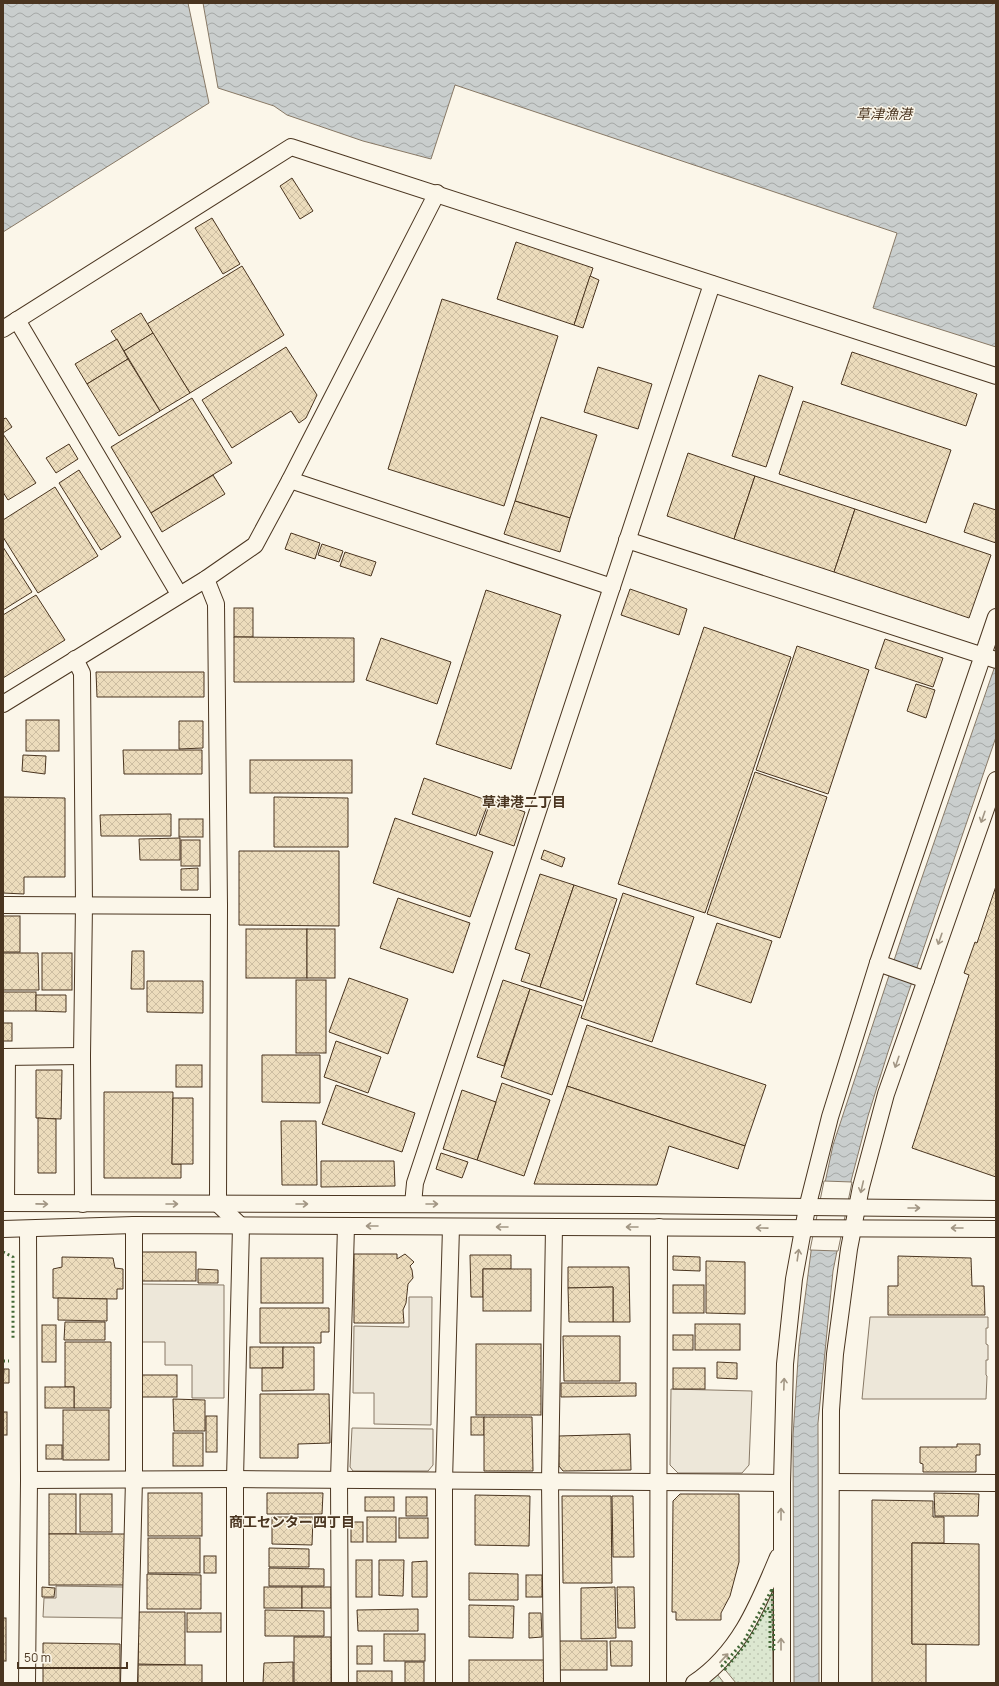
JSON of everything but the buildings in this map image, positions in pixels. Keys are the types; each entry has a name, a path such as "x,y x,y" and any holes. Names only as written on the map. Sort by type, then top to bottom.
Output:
{"street":[{"path":"3,329 291,147 996,376"},
{"path":"3,704 179,594 206,579 255,545 437,194"},
{"path":"413,1204 415,1183 712,284"},
{"path":"17,320 179,594"},
{"path":"290,480 612,587"},
{"path":"628,540 990,658"},
{"path":"206,579 216,604 219,906 218,1204 241,1226 235,1479 235,1683"},
{"path":"782,1683 781,1548 785,1364 794,1279 809,1228 830,1117 990,658 996,618"},
{"path":"75,659 82,673 84,904 82,1056 83,1204"},
{"path":"830,1683 831,1410 835,1354 844,1284 848,1228 852,1208 921,978 996,780"},
{"path":"3,904 219,906"},
{"path":"883,965 921,978"},
{"path":"82,1056 5,1057 5,1203 413,1204 996,1209"},
{"path":"129,1683 134,1479 134,1225"},
{"path":"3,1229 134,1225 996,1229"},
{"path":"340,1683 339,1480 346,1226"},
{"path":"444,1683 444,1481 451,1227"},
{"path":"552,1683 550,1481 554,1227"},
{"path":"658,1683 660,1227"},
{"path":"27,1683 29,1480 28,1229"},
{"path":"29,1480 235,1479 782,1483"},
{"path":"831,1482 996,1483"},
{"path":"694,1683 716,1666 743,1633 758,1606 781,1548"}],"green space":[{"path":"772,1589 773,1683 736,1683 722,1666"},
{"path":"717,1674 724,1683 705,1683"}],"shaded area":[{"path":"139,1284 224,1285 224,1398 192,1398 192,1365 165,1365 165,1342 139,1342"},
{"path":"409,1297 432,1297 431,1425 374,1424 374,1393 353,1393 354,1326 409,1327"},
{"path":"870,1317 988,1317 988,1328 986,1328 988,1360 986,1360 986,1399 862,1399"},
{"path":"671,1389 752,1391 749,1465 742,1473 678,1473 670,1465"},
{"path":"352,1428 433,1429 433,1465 428,1471 353,1471 350,1467"},
{"path":"56,1586 124,1587 123,1618 43,1617 44,1598 56,1598"}],"water":[{"path":"3,3 188,3 209,103 3,232"},
{"name":"草津漁港","path":"203,3 996,3 996,347 873,308 897,233 455,85 431,159 363,141 287,115 274,106 218,88"},
{"path":"996,663 996,737 888,1052 868,1116 851,1181 833,1271 818,1423 819,1683 794,1683 793,1436 799,1344 812,1244 833,1145 909,915"}],"pier":[{"path":"824,1181 852,1182 838,1251 810,1250"}],"hedge":[{"path":"3,1252 13,1257 13,1339"},
{"path":"3,1361 9,1361"},
{"path":"772,1589 774,1649 770,1649 770,1609 767,1608 747,1643 725,1669 722,1666 744,1641 772,1589"}],"district":[{"name":"草津港二丁目","path":"524,801"},
{"name":"商工センター四丁目","path":"292,1521"}]}
